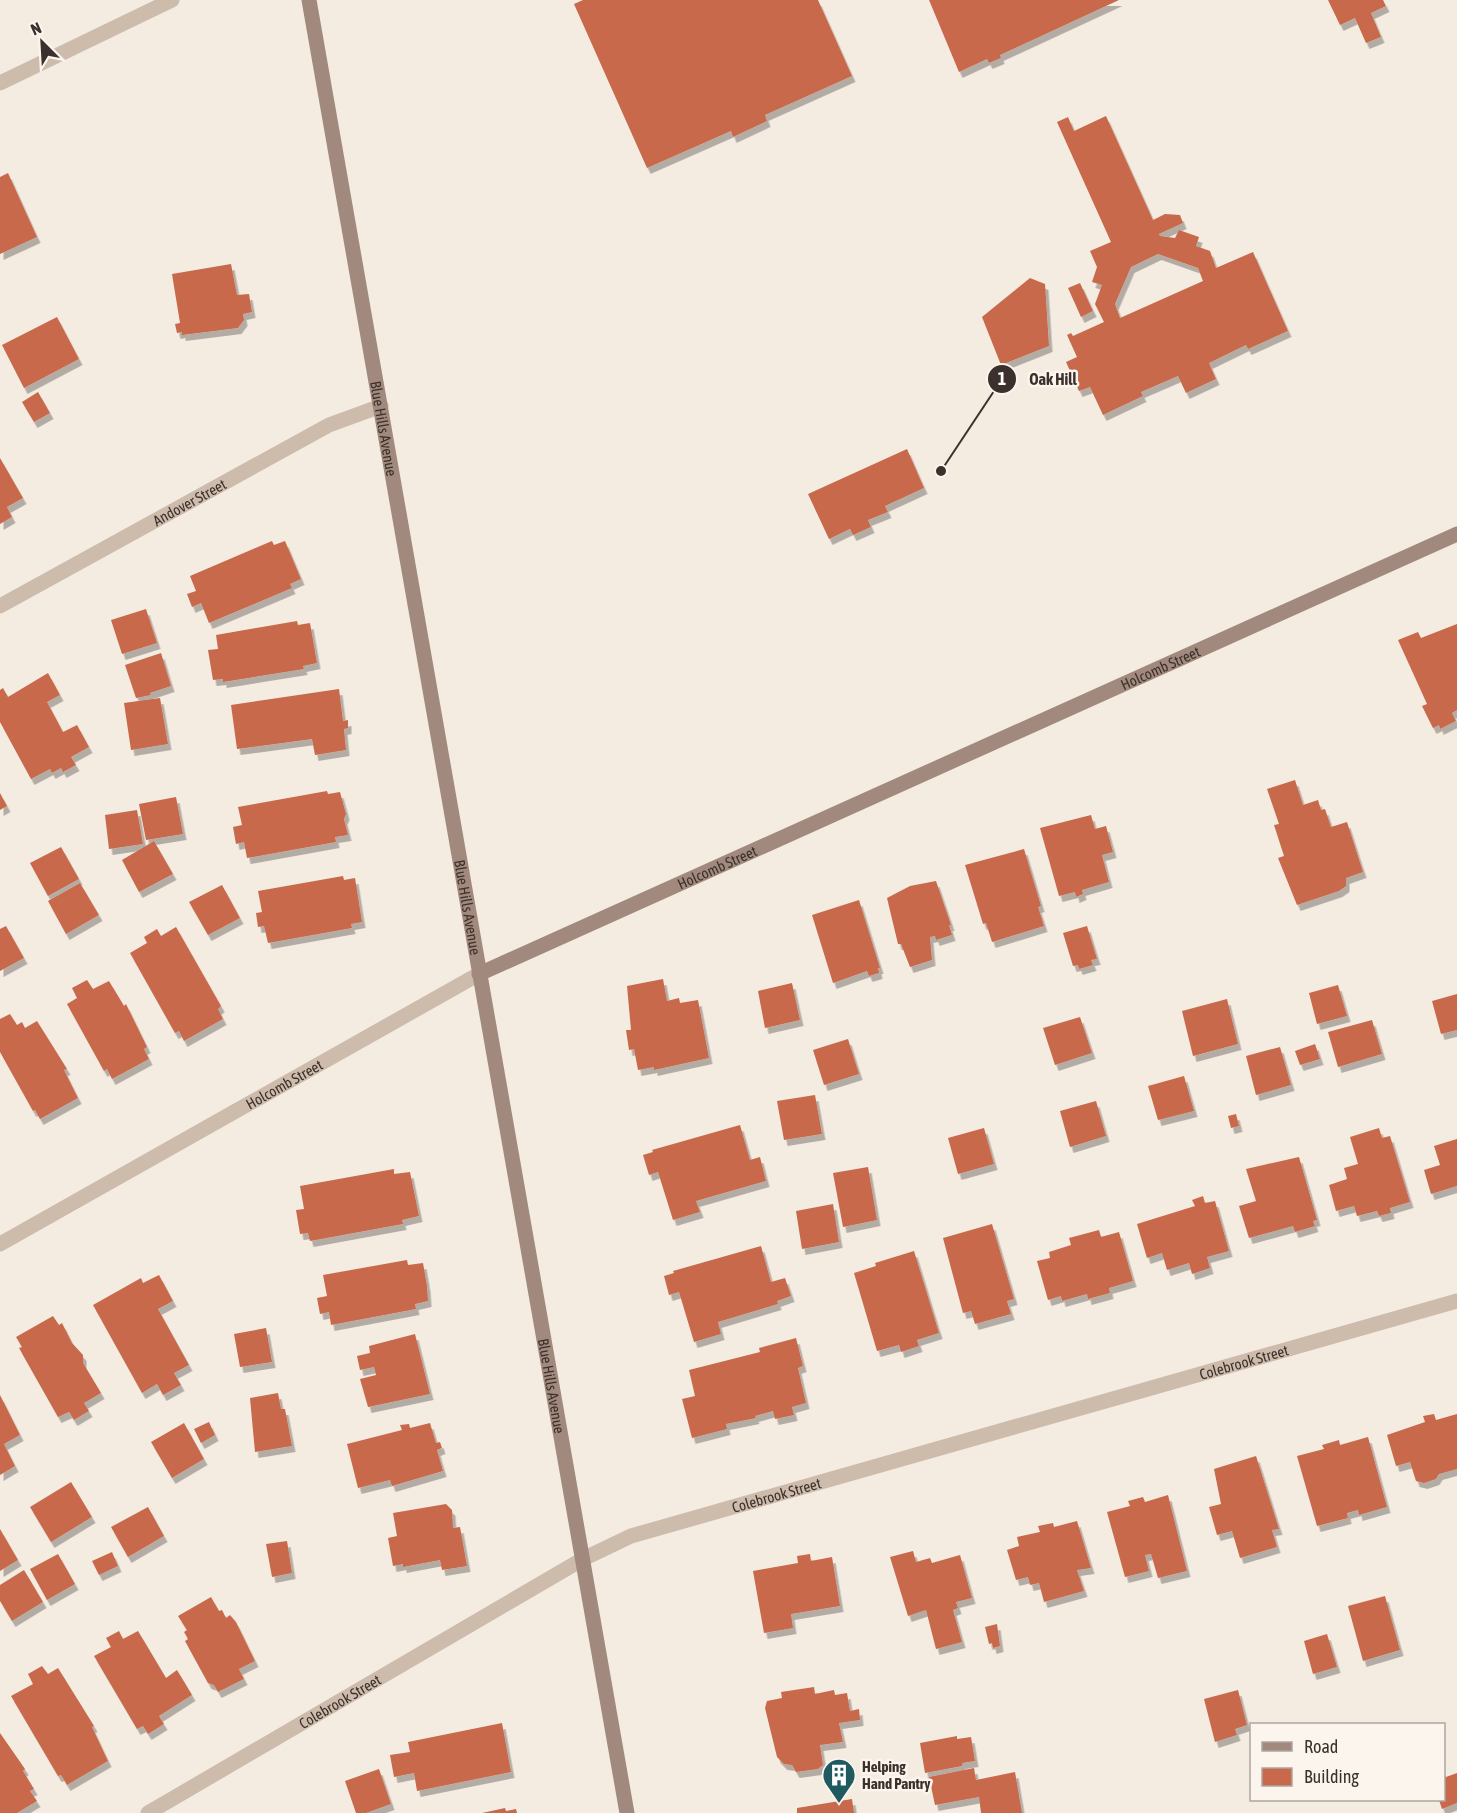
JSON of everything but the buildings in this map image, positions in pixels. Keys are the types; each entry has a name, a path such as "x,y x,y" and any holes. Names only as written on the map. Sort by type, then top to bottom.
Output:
{"main road":[{"name":"Blue Hills Avenue","path":"309,0 627,1813"},
{"name":"Holcomb Street","path":"479,974 1457,534"}],"street":[{"path":"0,83 172,0"},
{"name":"Andover Street","path":"0,606 329,425 381,406"},
{"name":"Holcomb Street","path":"0,1244 479,974"},
{"name":"Colebrook Street","path":"148,1813 583,1559 631,1536 1457,1300"}],"place":[{"name":"Oak Hill","path":"941,471"},
{"name":"Helping Hand Pantry","path":"839,1804"}]}
